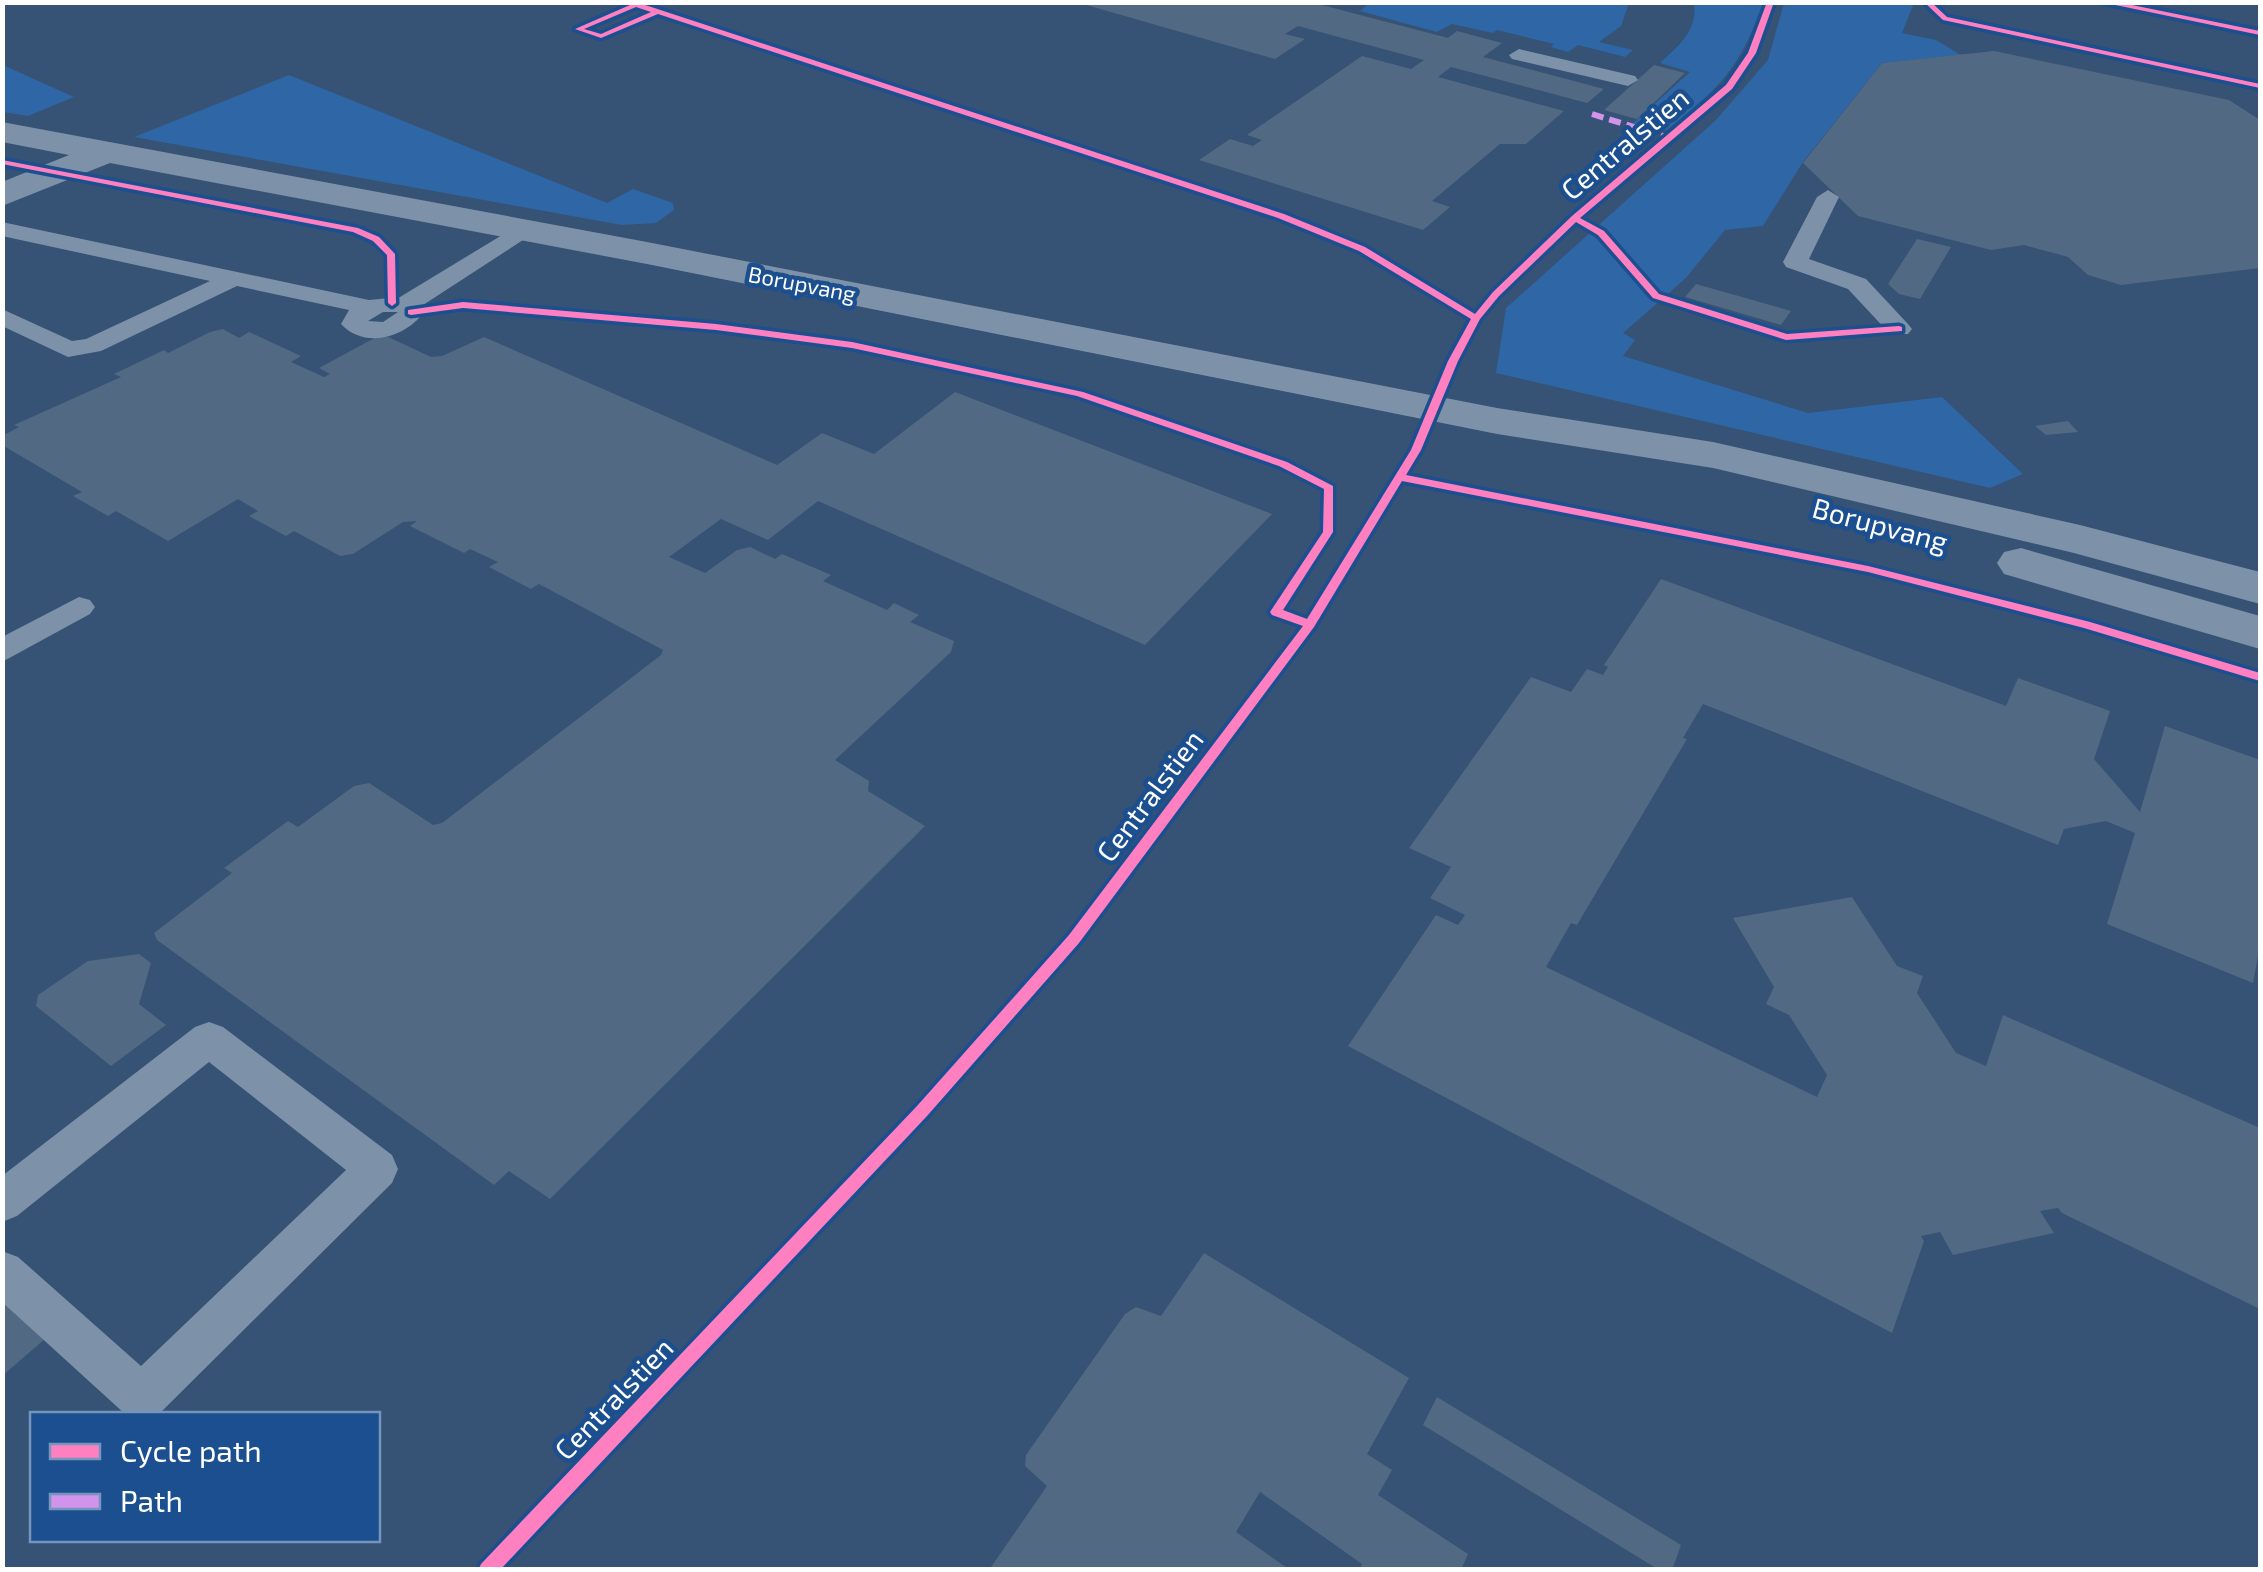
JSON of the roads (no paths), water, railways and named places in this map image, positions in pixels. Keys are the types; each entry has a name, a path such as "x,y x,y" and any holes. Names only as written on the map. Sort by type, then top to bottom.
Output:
{"street":[{"name":"Borupvang","path":"2,132 1498,421 1713,455 2080,540 2260,588"},
{"path":"2,195 106,152"},
{"name":"Borupvang","path":"1498,421 2082,580 2260,633"}],"lane":[{"path":"1519,54 1628,80"},
{"path":"1828,197 1796,262 1856,284 1899,329"},
{"path":"2,245 15,231 369,307 392,302 405,305 525,231"},
{"path":"2,316 68,349 92,346 237,277"},
{"path":"2,651 79,606"},
{"path":"2,1202 209,1039 377,1168 142,1398 2,1272"}]}
